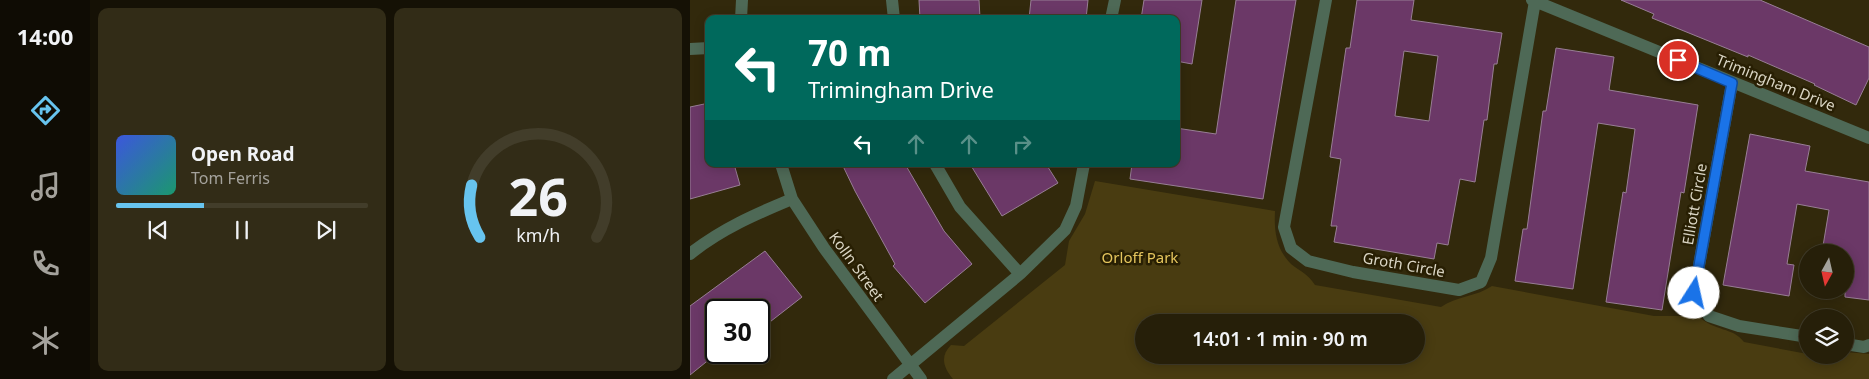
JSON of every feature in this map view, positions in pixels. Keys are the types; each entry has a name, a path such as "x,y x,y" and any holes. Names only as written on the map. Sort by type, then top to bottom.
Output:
{"street":[{"path":"741,15 742,0"},
{"path":"892,0 894,15"},
{"path":"1112,15 1115,0"},
{"name":"Groth Circle","path":"1326,0 1284,227 1291,248 1308,261 1353,272 1459,290 1481,282 1491,258 1534,1"},
{"name":"Trimingham Drive","path":"1534,1 1869,138"},
{"path":"690,49 705,48"},
{"name":"Elliott Circle","path":"1732,83 1694,293 1709,316 1739,326 1799,336"},
{"name":"Kolln Street","path":"781,167 792,199 824,248 921,379"},
{"path":"937,167 960,207 1020,274"},
{"path":"893,379 1020,274 1065,230 1076,206 1083,167"},
{"path":"690,254 709,239 741,221 792,199"},
{"path":"1854,345 1864,347 1869,345"}],"green space":[{"name":"Orloff Park","path":"1095,181 1275,211 1277,239 1282,252 1291,264 1307,275 1315,285 1441,307 1492,286 1654,316 1698,316 1711,325 1735,334 1744,342 1799,352 1799,364 1854,364 1854,353 1869,354 1869,379 953,379 944,362 945,353 951,345 964,346 1065,265 1069,241 1085,214"}],"building":[{"path":"919,0 979,0 980,15 920,15"},
{"path":"1031,0 1088,0 1086,15 1029,15"},
{"path":"1144,0 1202,0 1192,64 1180,62 1180,15 1142,15"},
{"path":"1236,0 1296,0 1263,199 1130,179 1132,167 1180,167 1180,129 1216,134"},
{"path":"1357,0 1414,0 1411,20 1502,33 1497,64 1494,64 1487,120 1484,120 1475,182 1460,179 1448,245 1437,243 1434,259 1334,242 1337,226 1331,226 1341,159 1330,157 1346,48 1350,48","holes":["1404,51 1438,56 1429,121 1395,116"]},
{"path":"1621,0 1760,0 1869,47 1869,78 1856,105 1815,84 1748,55 1748,57 1652,18 1654,14"},
{"path":"1556,48 1614,57 1609,90 1698,105 1684,193 1681,192 1662,310 1606,302 1623,192 1626,193 1635,129 1598,123 1573,289 1515,281 1523,229 1527,229 1543,111 1546,111"},
{"path":"705,104 705,167 735,167 740,185 690,199 690,107"},
{"path":"1750,134 1810,146 1805,171 1869,182 1869,300 1854,298 1854,244 1823,244 1829,210 1797,204 1787,264 1794,265 1789,296 1723,285"},
{"path":"843,167 907,167 944,231 972,264 925,303 893,266 895,264"},
{"path":"972,167 1048,167 1058,183 1002,216"},
{"path":"765,251 802,297 770,322 770,299 705,299 705,363 690,375 690,306"}],"route":[{"path":"1678,60 1732,83 1694,293"}]}
